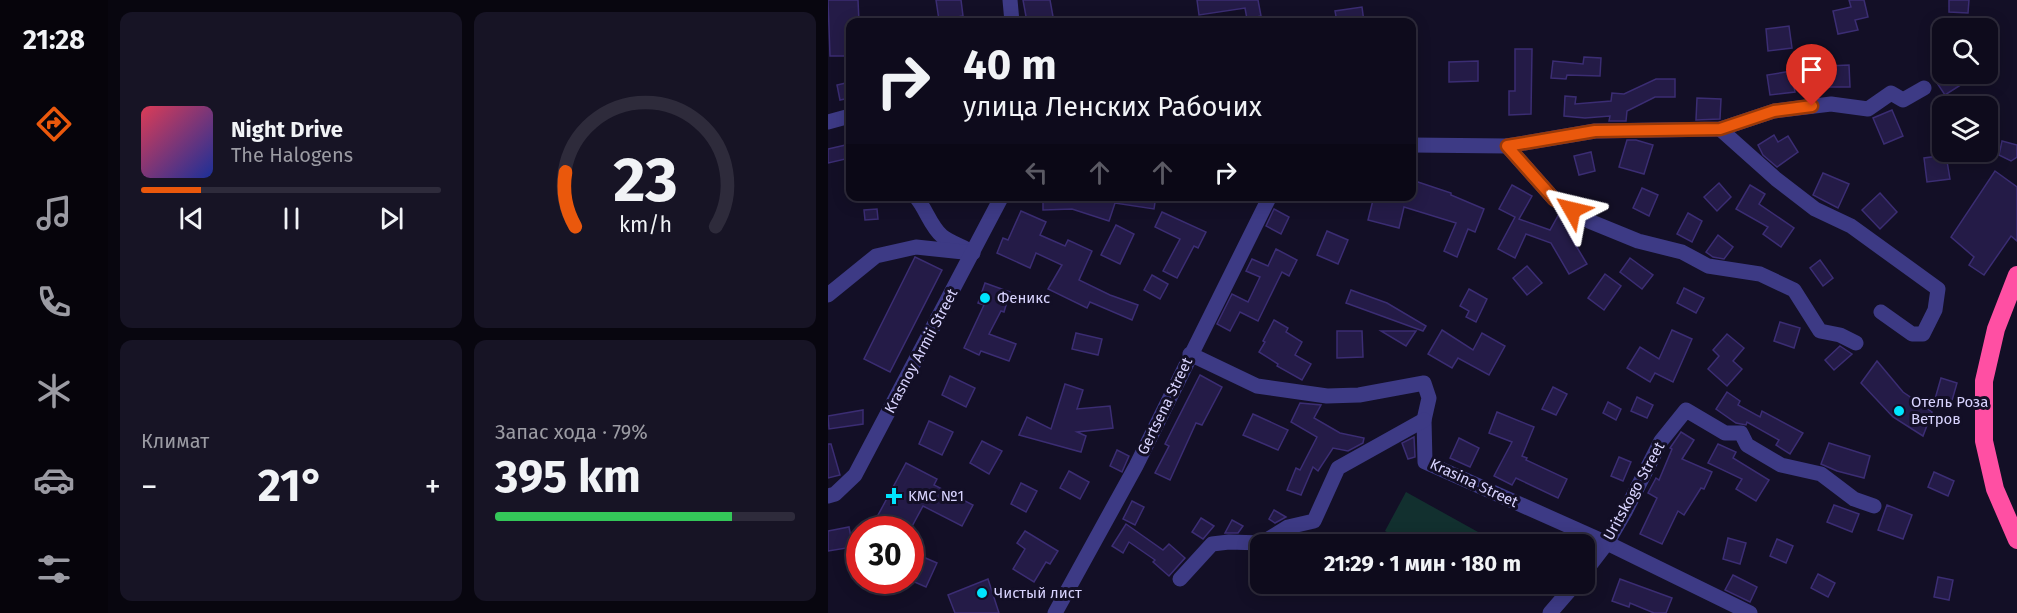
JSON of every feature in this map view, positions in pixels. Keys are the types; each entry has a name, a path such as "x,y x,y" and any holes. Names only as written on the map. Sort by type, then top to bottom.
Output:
{"highway":[{"path":"2017,275 1995,329 1984,381 1984,441 1995,489 2017,540"}],"street":[{"path":"1010,0 1012,18"},
{"path":"1416,145 1507,146 1595,131 1720,129 1774,111 1831,104 1868,109 1891,93 1903,100 1924,88"},
{"path":"828,122 846,117"},
{"path":"1720,129 1776,179 1815,209 1851,226 1938,289 1935,310 1923,334 1911,334 1881,312"},
{"path":"1507,146 1554,199 1589,221 1638,241 1682,252 1708,266 1760,274 1794,291 1820,331 1840,335 1856,343"},
{"path":"919,201 935,228 943,236 973,253"},
{"name":"Krasnoy Armii Street","path":"828,495 835,494 855,475 999,201"},
{"name":"Gertsena Street","path":"1055,613 1136,466 1267,201"},
{"path":"828,295 876,256 916,247 973,253"},
{"name":"Krasina Street","path":"1190,354 1257,386 1327,396 1359,395 1424,383 1429,398 1424,420 1425,462 1607,543 1750,613"},
{"name":"Uritskogo Street","path":"1595,559 1625,512 1661,441 1686,410 1725,433 1741,433 1747,445 1781,465 1821,474 1854,499 1874,506"},
{"path":"1180,579 1212,544 1262,543 1288,527 1314,520 1338,468 1424,420"},
{"path":"1550,613 1566,594"}],"green space":[{"path":"1406,492 1482,534 1391,534 1385,531"}],"building":[{"path":"828,0 858,0 859,18 846,18 846,56 830,56"},
{"path":"936,0 961,0 963,16 939,18"},
{"path":"1023,0 1050,0 1053,18 1026,18"},
{"path":"1197,0 1258,0 1261,16 1247,18 1245,8 1199,15"},
{"path":"1849,0 1864,0 1868,17 1855,20 1858,30 1838,34 1833,11 1851,7"},
{"path":"1949,0 1969,0 1968,13 1949,12"},
{"path":"1362,7 1363,18 1336,18 1335,11"},
{"path":"1789,26 1792,48 1768,51 1766,29"},
{"path":"1515,49 1532,49 1531,114 1509,115 1509,91 1515,91"},
{"path":"1584,57 1601,58 1600,76 1567,75 1566,79 1551,78 1553,61 1583,64"},
{"path":"1478,61 1478,81 1449,82 1449,62"},
{"path":"1849,65 1850,87 1828,87 1827,66"},
{"path":"1792,71 1792,73 1801,71 1803,86 1794,87 1795,92 1770,95 1767,75"},
{"path":"1656,79 1675,79 1675,97 1655,97 1627,111 1626,121 1609,121 1610,116 1585,118 1564,116 1565,96 1576,97 1575,104 1611,101 1612,93 1624,94"},
{"path":"846,83 846,99 840,100 837,85"},
{"path":"1938,84 1962,84 1945,95"},
{"path":"1697,98 1721,99 1720,119 1696,120"},
{"path":"1892,110 1903,136 1884,144 1873,118"},
{"path":"1774,135 1778,142 1788,136 1798,152 1777,167 1763,155 1758,145"},
{"path":"1627,140 1653,145 1644,174 1619,167"},
{"path":"2002,141 2017,145 2017,157 2011,161 1999,155"},
{"path":"846,145 846,159 828,163 828,149"},
{"path":"1591,152 1595,171 1579,175 1574,156"},
{"path":"1932,157 1932,162 1947,162 1950,179 1927,182 1924,158"},
{"path":"1995,171 2017,187 2017,241 2011,236 1984,275 1969,265 1974,257 1951,237"},
{"path":"1823,173 1849,184 1838,208 1813,195"},
{"path":"1416,181 1451,193 1484,209 1475,232 1468,229 1457,257 1444,251 1456,223 1404,207 1399,228 1368,220 1373,201 1416,201"},
{"path":"1719,183 1731,197 1717,211 1704,197"},
{"path":"1512,185 1532,196 1519,219 1550,230 1559,214 1575,224 1569,234 1587,264 1569,274 1551,243 1526,234 1515,258 1498,249 1515,217 1499,209"},
{"path":"1750,185 1765,194 1759,204 1794,228 1781,247 1763,234 1768,227 1736,209"},
{"path":"1642,188 1658,195 1649,216 1633,208"},
{"path":"1880,193 1897,212 1880,229 1862,210"},
{"path":"1043,201 1155,201 1154,209 1115,203 1109,221 1072,209 1043,210"},
{"path":"877,209 878,219 865,220 864,210"},
{"path":"1274,209 1289,217 1281,234 1266,226"},
{"path":"1021,211 1046,222 1040,235 1065,246 1068,240 1092,251 1079,280 1138,305 1132,320 1090,302 1087,308 1048,289 1062,265 1036,253 1030,268 997,253 1003,238 1008,240"},
{"path":"1162,212 1206,232 1198,248 1194,246 1177,278 1163,271 1180,239 1155,227"},
{"path":"1688,213 1702,221 1692,242 1677,234"},
{"path":"1116,225 1134,234 1120,264 1101,255"},
{"path":"1327,231 1348,240 1338,264 1317,255"},
{"path":"1718,235 1733,247 1724,259 1713,257 1706,252"},
{"path":"1276,249 1297,260 1289,276 1282,272 1258,321 1240,312 1230,331 1217,324 1232,294 1248,302 1260,277 1246,271 1252,259 1268,266"},
{"path":"915,257 942,270 890,372 864,359"},
{"path":"1630,258 1653,275 1642,289 1620,272"},
{"path":"1820,260 1833,278 1823,286 1810,268"},
{"path":"1527,266 1542,283 1527,295 1513,278"},
{"path":"1605,274 1621,286 1604,310 1588,298"},
{"path":"1152,275 1168,284 1160,299 1144,290"},
{"path":"985,283 1010,292 1004,312 1001,311 989,334 1016,344 1009,361 981,351 979,355 964,348 984,305 978,303"},
{"path":"1684,288 1704,298 1696,313 1677,303"},
{"path":"1469,289 1487,299 1476,322 1466,317 1469,311 1460,306"},
{"path":"1351,290 1387,303 1426,326 1423,331 1346,303"},
{"path":"1274,320 1288,328 1286,332 1302,342 1295,355 1311,364 1302,380 1277,366 1278,364 1259,352"},
{"path":"1780,322 1800,328 1794,348 1774,341"},
{"path":"1442,330 1473,350 1482,333 1505,346 1489,375 1458,358 1452,368 1428,354"},
{"path":"1672,330 1692,339 1673,382 1655,373 1650,382 1627,368 1640,347 1659,359"},
{"path":"1337,331 1362,331 1363,357 1337,358"},
{"path":"1381,331 1416,331 1406,346"},
{"path":"1076,333 1102,339 1098,355 1072,349"},
{"path":"1727,334 1744,348 1733,361 1742,369 1727,386 1708,369 1719,356 1713,350"},
{"path":"1840,346 1852,354 1834,370 1825,360"},
{"path":"1877,361 1903,392 1932,412 1923,436 1893,417 1861,383"},
{"path":"1200,375 1222,387 1202,425 1196,423 1170,480 1155,473 1169,446 1165,444"},
{"path":"950,376 975,388 966,407 942,395"},
{"path":"1941,378 1957,383 1951,404 1935,399"},
{"path":"1065,384 1083,390 1077,409 1110,406 1113,428 1077,432 1086,436 1081,452 1019,435 1027,417 1051,429"},
{"path":"1553,387 1567,394 1556,415 1542,409"},
{"path":"1727,392 1740,401 1738,405 1760,417 1762,411 1803,433 1790,454 1776,445 1779,440 1747,422 1746,425 1736,423 1716,409"},
{"path":"1637,397 1653,405 1647,418 1631,411"},
{"path":"1608,402 1621,409 1616,420 1603,413"},
{"path":"1300,403 1321,405 1314,418 1340,433 1364,438 1363,443 1348,451 1333,448 1318,471 1313,467 1301,495 1287,490 1296,468 1300,470 1317,437 1291,422"},
{"path":"863,410 863,424 829,429 828,416"},
{"path":"1497,412 1534,427 1522,456 1567,479 1558,498 1516,478 1512,485 1494,476 1512,442 1489,433"},
{"path":"1253,414 1288,430 1278,450 1243,435"},
{"path":"929,421 953,432 942,455 919,444"},
{"path":"1681,432 1694,440 1682,459 1712,472 1704,489 1701,488 1684,515 1678,511 1662,544 1640,534 1657,498 1648,493 1656,478 1659,480 1672,449 1670,448"},
{"path":"1414,437 1415,457 1408,459 1402,443"},
{"path":"1459,438 1479,448 1470,467 1450,458"},
{"path":"982,441 1002,451 989,474 970,463"},
{"path":"1829,443 1870,456 1864,478 1821,464"},
{"path":"828,444 831,444 840,475 828,478"},
{"path":"1718,444 1736,452 1733,458 1769,480 1756,501 1736,489 1742,479 1708,463"},
{"path":"1117,450 1129,456 1122,472 1110,466"},
{"path":"1619,457 1631,462 1623,481 1611,476"},
{"path":"906,463 937,479 934,485 973,505 962,526 923,506 918,516 878,516"},
{"path":"1069,471 1089,482 1080,499 1060,488"},
{"path":"1934,472 1954,481 1948,496 1928,487"},
{"path":"1021,483 1037,491 1026,512 1011,504"},
{"path":"1132,501 1144,507 1135,525 1123,519"},
{"path":"1834,505 1859,514 1852,532 1827,522"},
{"path":"1887,505 1912,515 1903,539 1878,530"},
{"path":"1274,510 1286,517 1275,523 1269,519"},
{"path":"1201,518 1214,526 1203,539 1192,532"},
{"path":"1232,520 1243,526 1238,533 1225,533"},
{"path":"1126,524 1163,550 1169,544 1185,558 1169,576 1153,562 1155,560 1129,542 1123,553 1112,546"},
{"path":"846,528 846,548 828,551 828,531"},
{"path":"1025,531 1058,551 1050,564 1046,562 1034,582 1013,569 1025,549 1017,543"},
{"path":"1728,538 1746,543 1740,564 1723,559"},
{"path":"1777,539 1793,546 1786,563 1770,556"},
{"path":"924,557 937,563 926,587 924,586"},
{"path":"1818,574 1835,583 1828,597 1811,588"},
{"path":"1733,575 1757,587 1750,602 1725,590"},
{"path":"1938,577 1953,580 1949,600 1934,597"},
{"path":"988,579 999,613 955,613 948,595"},
{"path":"1620,579 1672,598 1666,613 1654,613 1630,603 1629,607 1612,601"}],"place":[{"name":"Феникс","path":"985,298"},
{"name":"Отель Роза Ветров","path":"1899,411"},
{"name":"KMC №1","path":"894,496"},
{"name":"Чистый лист","path":"982,593"}],"route":[{"path":"1572,210 1554,199 1507,146 1595,131 1720,129 1774,111 1812,106"}]}
